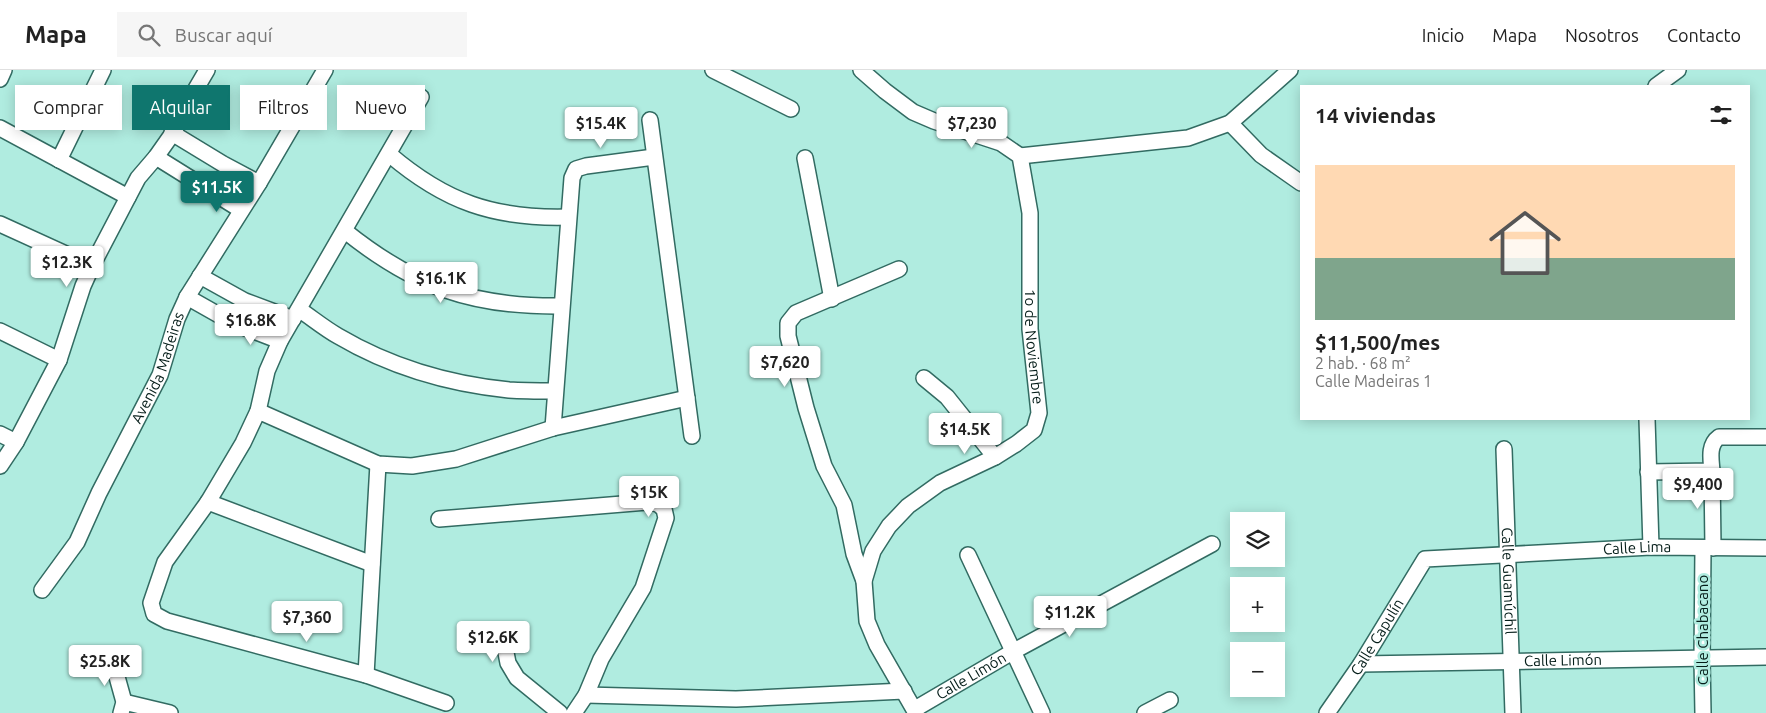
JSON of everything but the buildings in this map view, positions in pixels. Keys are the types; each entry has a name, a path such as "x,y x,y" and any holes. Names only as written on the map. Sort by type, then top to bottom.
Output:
{"street":[{"path":"0,79 4,70"},
{"path":"60,160 103,70"},
{"name":"Avenida Madeiras","path":"42,590 77,542 99,493 160,375 177,319 187,297 259,183 325,70"},
{"path":"712,70 792,109"},
{"path":"861,70 885,91 914,112 934,121 1000,143 1020,156 1188,138 1230,123 1290,70"},
{"path":"1657,85 1678,70"},
{"path":"0,466 16,442 60,360 83,286 92,266 138,178 172,134 204,71"},
{"path":"650,120 692,436"},
{"path":"1230,123 1261,155 1300,182"},
{"path":"0,128 128,198"},
{"path":"402,130 280,341 267,371 258,411 243,443 208,502 165,562 150,603 154,614 167,622 366,675 446,703"},
{"path":"172,134 259,183"},
{"path":"389,154 410,172 433,187 467,203 512,215 540,218 568,217"},
{"name":"1o de Noviembre","path":"916,711 877,645 867,621 864,581 873,551 889,526 908,506 940,483 995,457 1034,430 1039,413 1030,329 1030,213 1020,156"},
{"path":"156,157 241,210"},
{"path":"553,428 572,178 576,170 586,166 654,157"},
{"path":"805,158 832,299"},
{"path":"0,224 92,266"},
{"path":"345,231 371,252 400,270 430,284 462,295 494,302 528,306 561,306"},
{"path":"864,581 854,554 844,506 824,466 808,416 788,336 788,323 796,313 899,269"},
{"path":"200,276 245,301 296,315 378,356 420,372 464,384 509,390 555,391"},
{"path":"187,297 233,323 280,341"},
{"path":"0,331 60,360"},
{"path":"924,378 947,397 995,457"},
{"path":"258,411 378,464 412,466 456,459 553,428 687,398"},
{"path":"1647,420 1651,547"},
{"path":"0,434 16,442"},
{"name":"Calle Chabacano","path":"1703,713 1702,659 1712,471 1711,450 1714,442 1719,437 1766,437"},
{"name":"Calle Guamúchil","path":"1504,449 1513,713"},
{"path":"366,675 378,464"},
{"path":"1648,472 1712,471"},
{"path":"208,502 372,564"},
{"path":"439,519 647,502 658,504 664,509 666,518 643,588 601,659 586,695 574,713"},
{"name":"Calle Limón","path":"916,711 1014,651 1212,544"},
{"name":"Calle Lima","path":"1425,559 1651,547 1766,548"},
{"path":"968,554 1042,713"},
{"name":"Calle Capulín","path":"1328,713 1361,664 1425,559"},
{"path":"503,637 508,662 517,678 560,713"},
{"name":"Calle Limón","path":"1361,664 1766,657"},
{"path":"114,666 122,707 170,713"},
{"path":"586,695 736,699 904,691"},
{"path":"1145,713 1170,700"}]}
